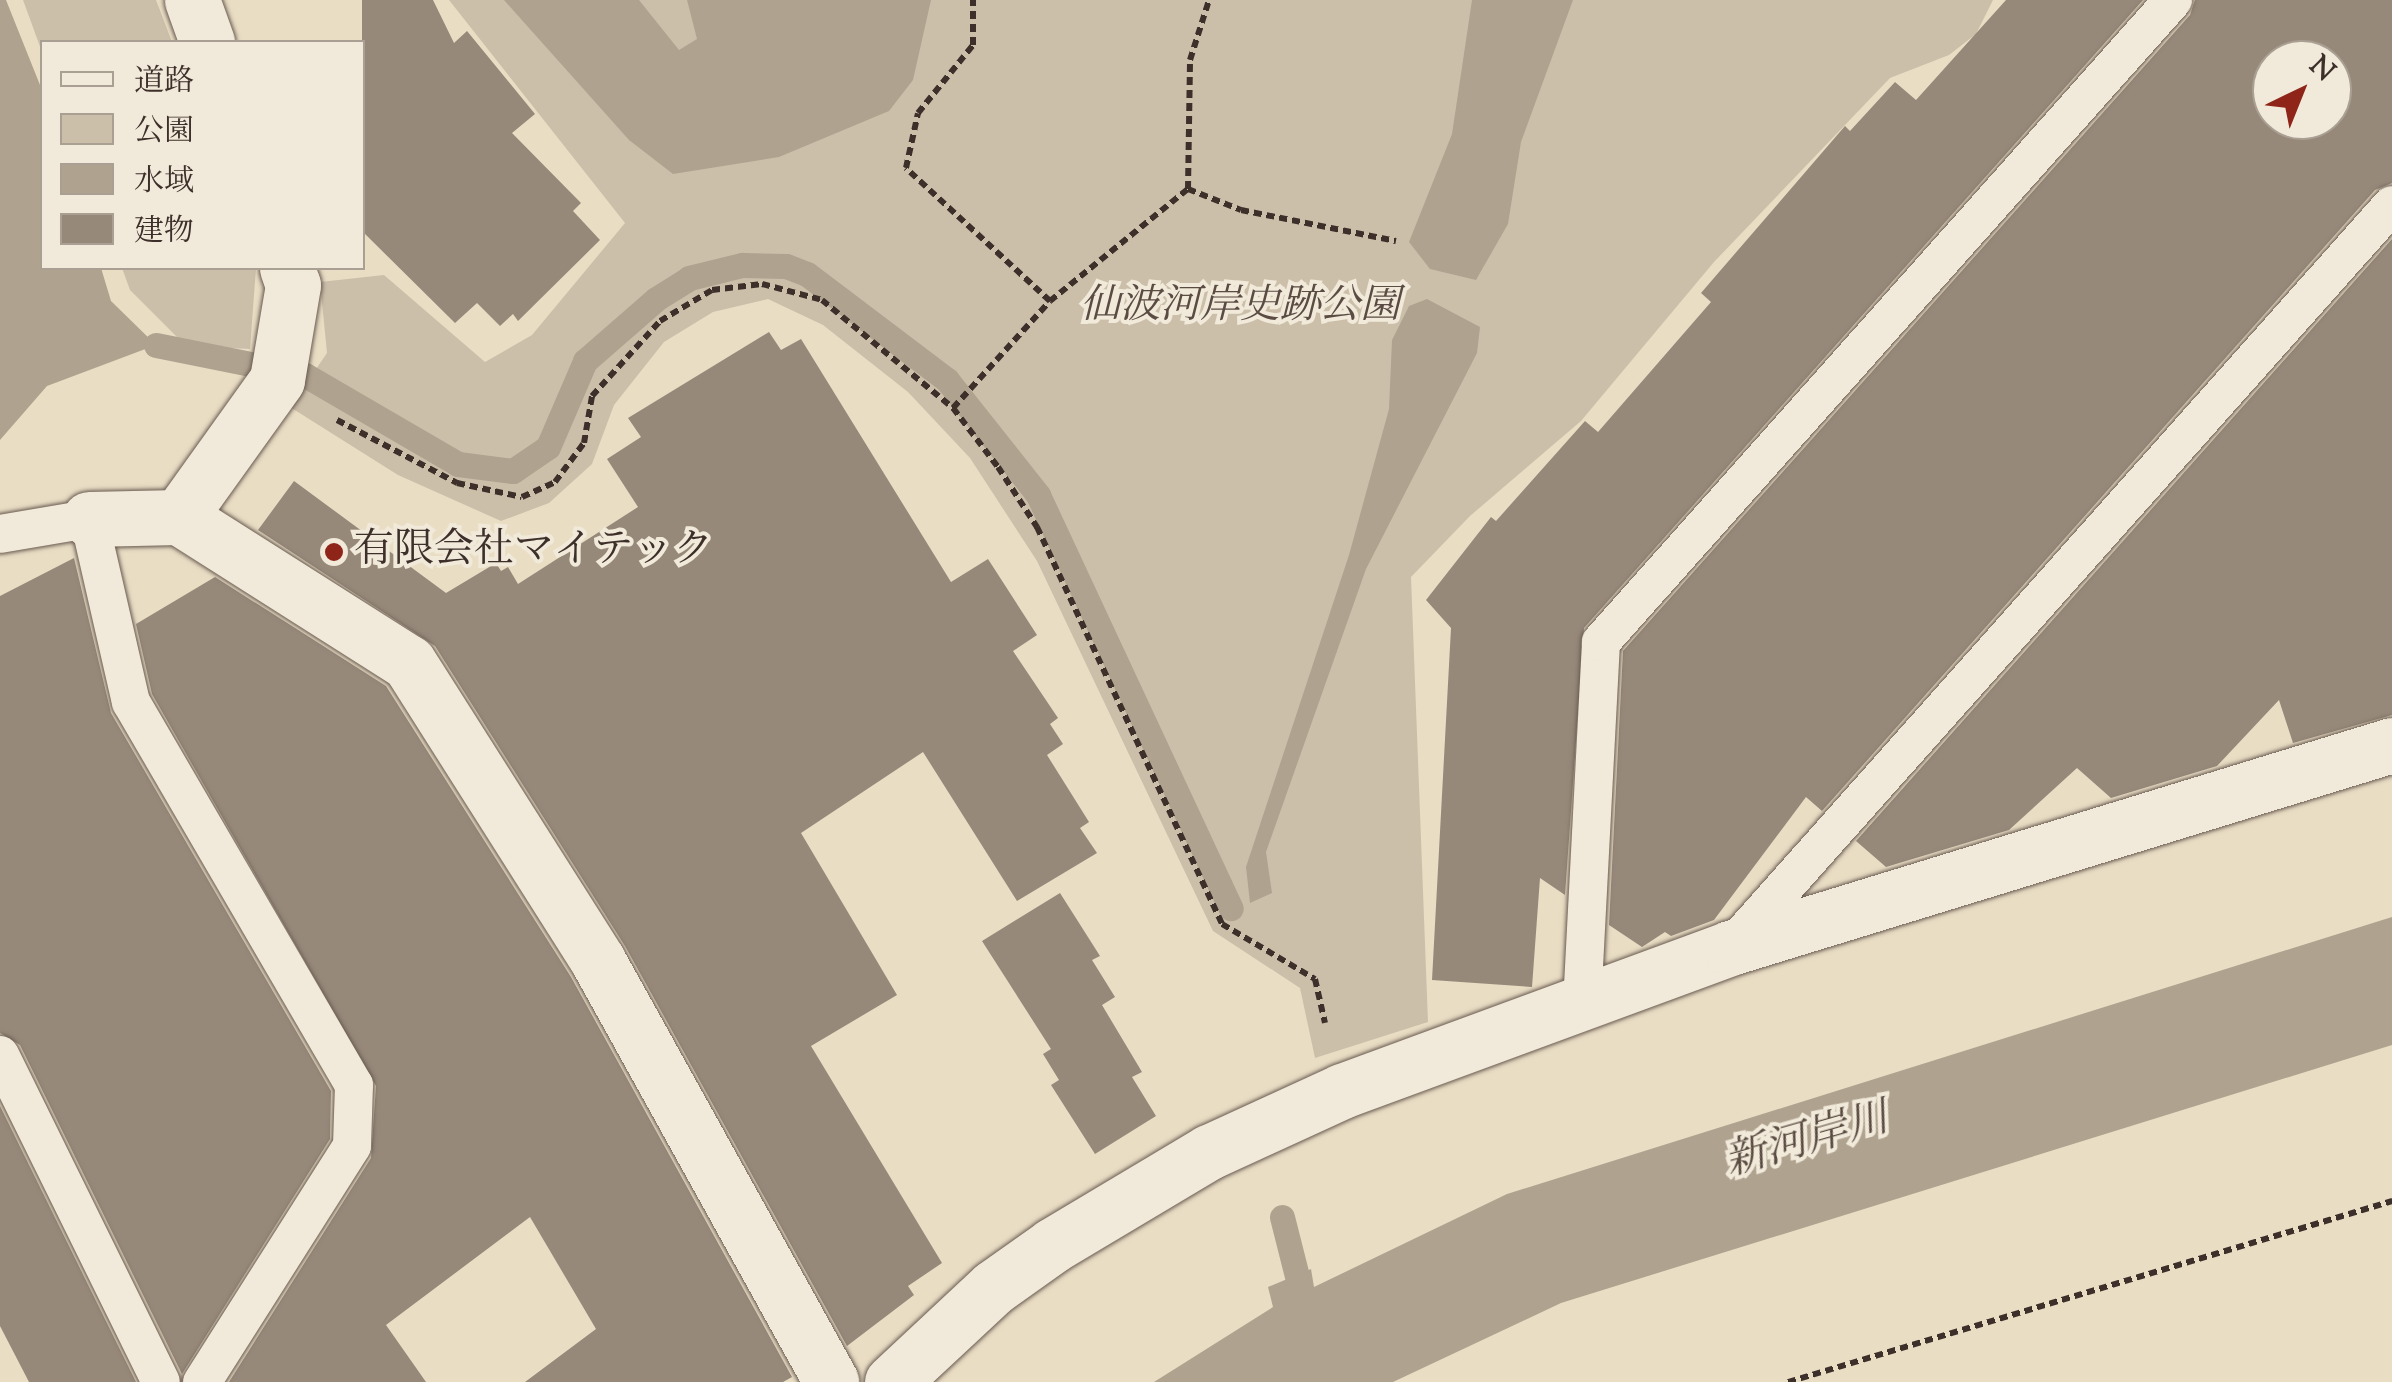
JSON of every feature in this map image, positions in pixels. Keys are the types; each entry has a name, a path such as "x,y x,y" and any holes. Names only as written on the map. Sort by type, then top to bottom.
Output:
{"street":[{"path":"192,0 205,40"},
{"path":"179,517 277,380 293,286 288,270"},
{"path":"89,519 179,517 409,664 598,961 831,1382"},
{"path":"892,1382 994,1287 1053,1245 1209,1152 1342,1091 1730,948 2392,745"}],"lane":[{"path":"1582,1005 1601,642 2173,0"},
{"path":"1730,948 2392,204"},
{"path":"0,534 89,519 131,702 354,1085 352,1146 202,1382"},
{"path":"0,1055 161,1382"}],"path":[{"path":"973,0 973,45 918,113 906,168 1050,301"},
{"path":"1188,189 1190,60 1209,0"},
{"path":"953,408 1050,301 1188,189"},
{"path":"1188,189 1241,210 1396,240"},
{"path":"277,380 368,441 457,483 522,497 555,482 584,443 592,396 660,321 712,290 762,284 822,300 953,408 1038,527 1222,924 1315,979 1342,1091"},
{"path":"1788,1382 2392,1201"}],"green space":[{"path":"23,0 156,0 171,40 40,40 40,47"},
{"name":"仙波河岸史跡公園","path":"449,0 1993,0 1976,34 1949,55 1890,78 1714,262 1581,421 1470,516 1411,577 1428,1022 1315,1058 1300,988 1213,931 1037,561 970,458 908,392 823,325 768,299 713,312 664,342 614,405 592,464 549,503 501,521 398,475 290,407 327,353 320,282 384,275 485,362 532,335 625,223"},
{"path":"123,270 256,270 250,349 186,346 130,290"}],"water":[{"path":"0,0 6,0 40,85 40,270 102,270 111,301 156,345 47,386 0,440"},
{"path":"504,0 639,0 679,50 697,39 687,0 931,0 913,80 889,111 779,157 673,174 629,140"},
{"path":"1472,0 1573,0 1521,142 1508,224 1476,280 1430,269 1409,242 1452,134"},
{"path":"1427,299 1480,327 1477,353 1366,569 1266,852 1272,893 1250,903 1246,867 1349,555 1389,409 1392,340 1409,306"},
{"name":"新河岸川","path":"2392,917 2392,1045 1561,1303 1393,1382 1154,1382 1273,1307 1268,1287 1311,1269 1314,1287 1507,1194"}],"building":[{"path":"362,0 433,0 454,43 467,31 535,114 512,133 581,203 573,211 600,240 518,321 513,314 500,326 477,303 455,323 365,234"},
{"path":"2006,0 2143,0 1584,628 1565,895 1540,878 1532,987 1432,980 1451,628 1426,600 1491,517 1496,521 1585,421 1598,432 1711,302 1701,293 1845,126 1850,131 1895,82 1916,100"},
{"path":"2195,0 2392,0 2392,183 2375,190 1822,811 1806,797 1714,920 1671,936 1665,932 1642,947 1609,925 1623,651 2190,15"},
{"path":"2392,239 2392,715 2293,743 2279,700 2217,766 2111,798 2077,768 2009,830 1886,867 1856,841"},
{"path":"769,332 781,350 801,339 951,582 988,559 1037,635 1013,651 1058,718 1050,724 1063,744 1047,755 1089,822 1080,828 1097,853 1017,901 923,752 801,833 897,995 811,1046 942,1263 908,1286 914,1295 847,1346 625,946 435,646 258,530 294,481 446,593 496,563 501,571 508,567 518,584 638,507 607,459 641,437 628,418"},
{"path":"74,558 111,713 331,1091 330,1139 182,1374 20,1045 0,1033 0,596"},
{"path":"215,577 386,686 571,977 792,1377 783,1382 525,1382 596,1329 530,1217 386,1325 426,1382 229,1382 371,1158 376,1086 152,694 136,624"},
{"path":"1060,893 1100,956 1092,960 1115,997 1102,1005 1142,1072 1132,1077 1156,1116 1095,1154 1051,1085 1059,1080 1043,1054 1051,1049 982,941"},
{"path":"0,1106 136,1382 29,1382 0,1326"}],"waterway":[{"path":"156,345 305,375 458,464 513,471 548,447 585,361 656,299 689,278 742,265 786,266 807,274 947,380 1038,495 1231,908"},
{"path":"1282,1217 1304,1304"}],"place":[{"name":"有限会社マイテック","path":"334,552"}]}
